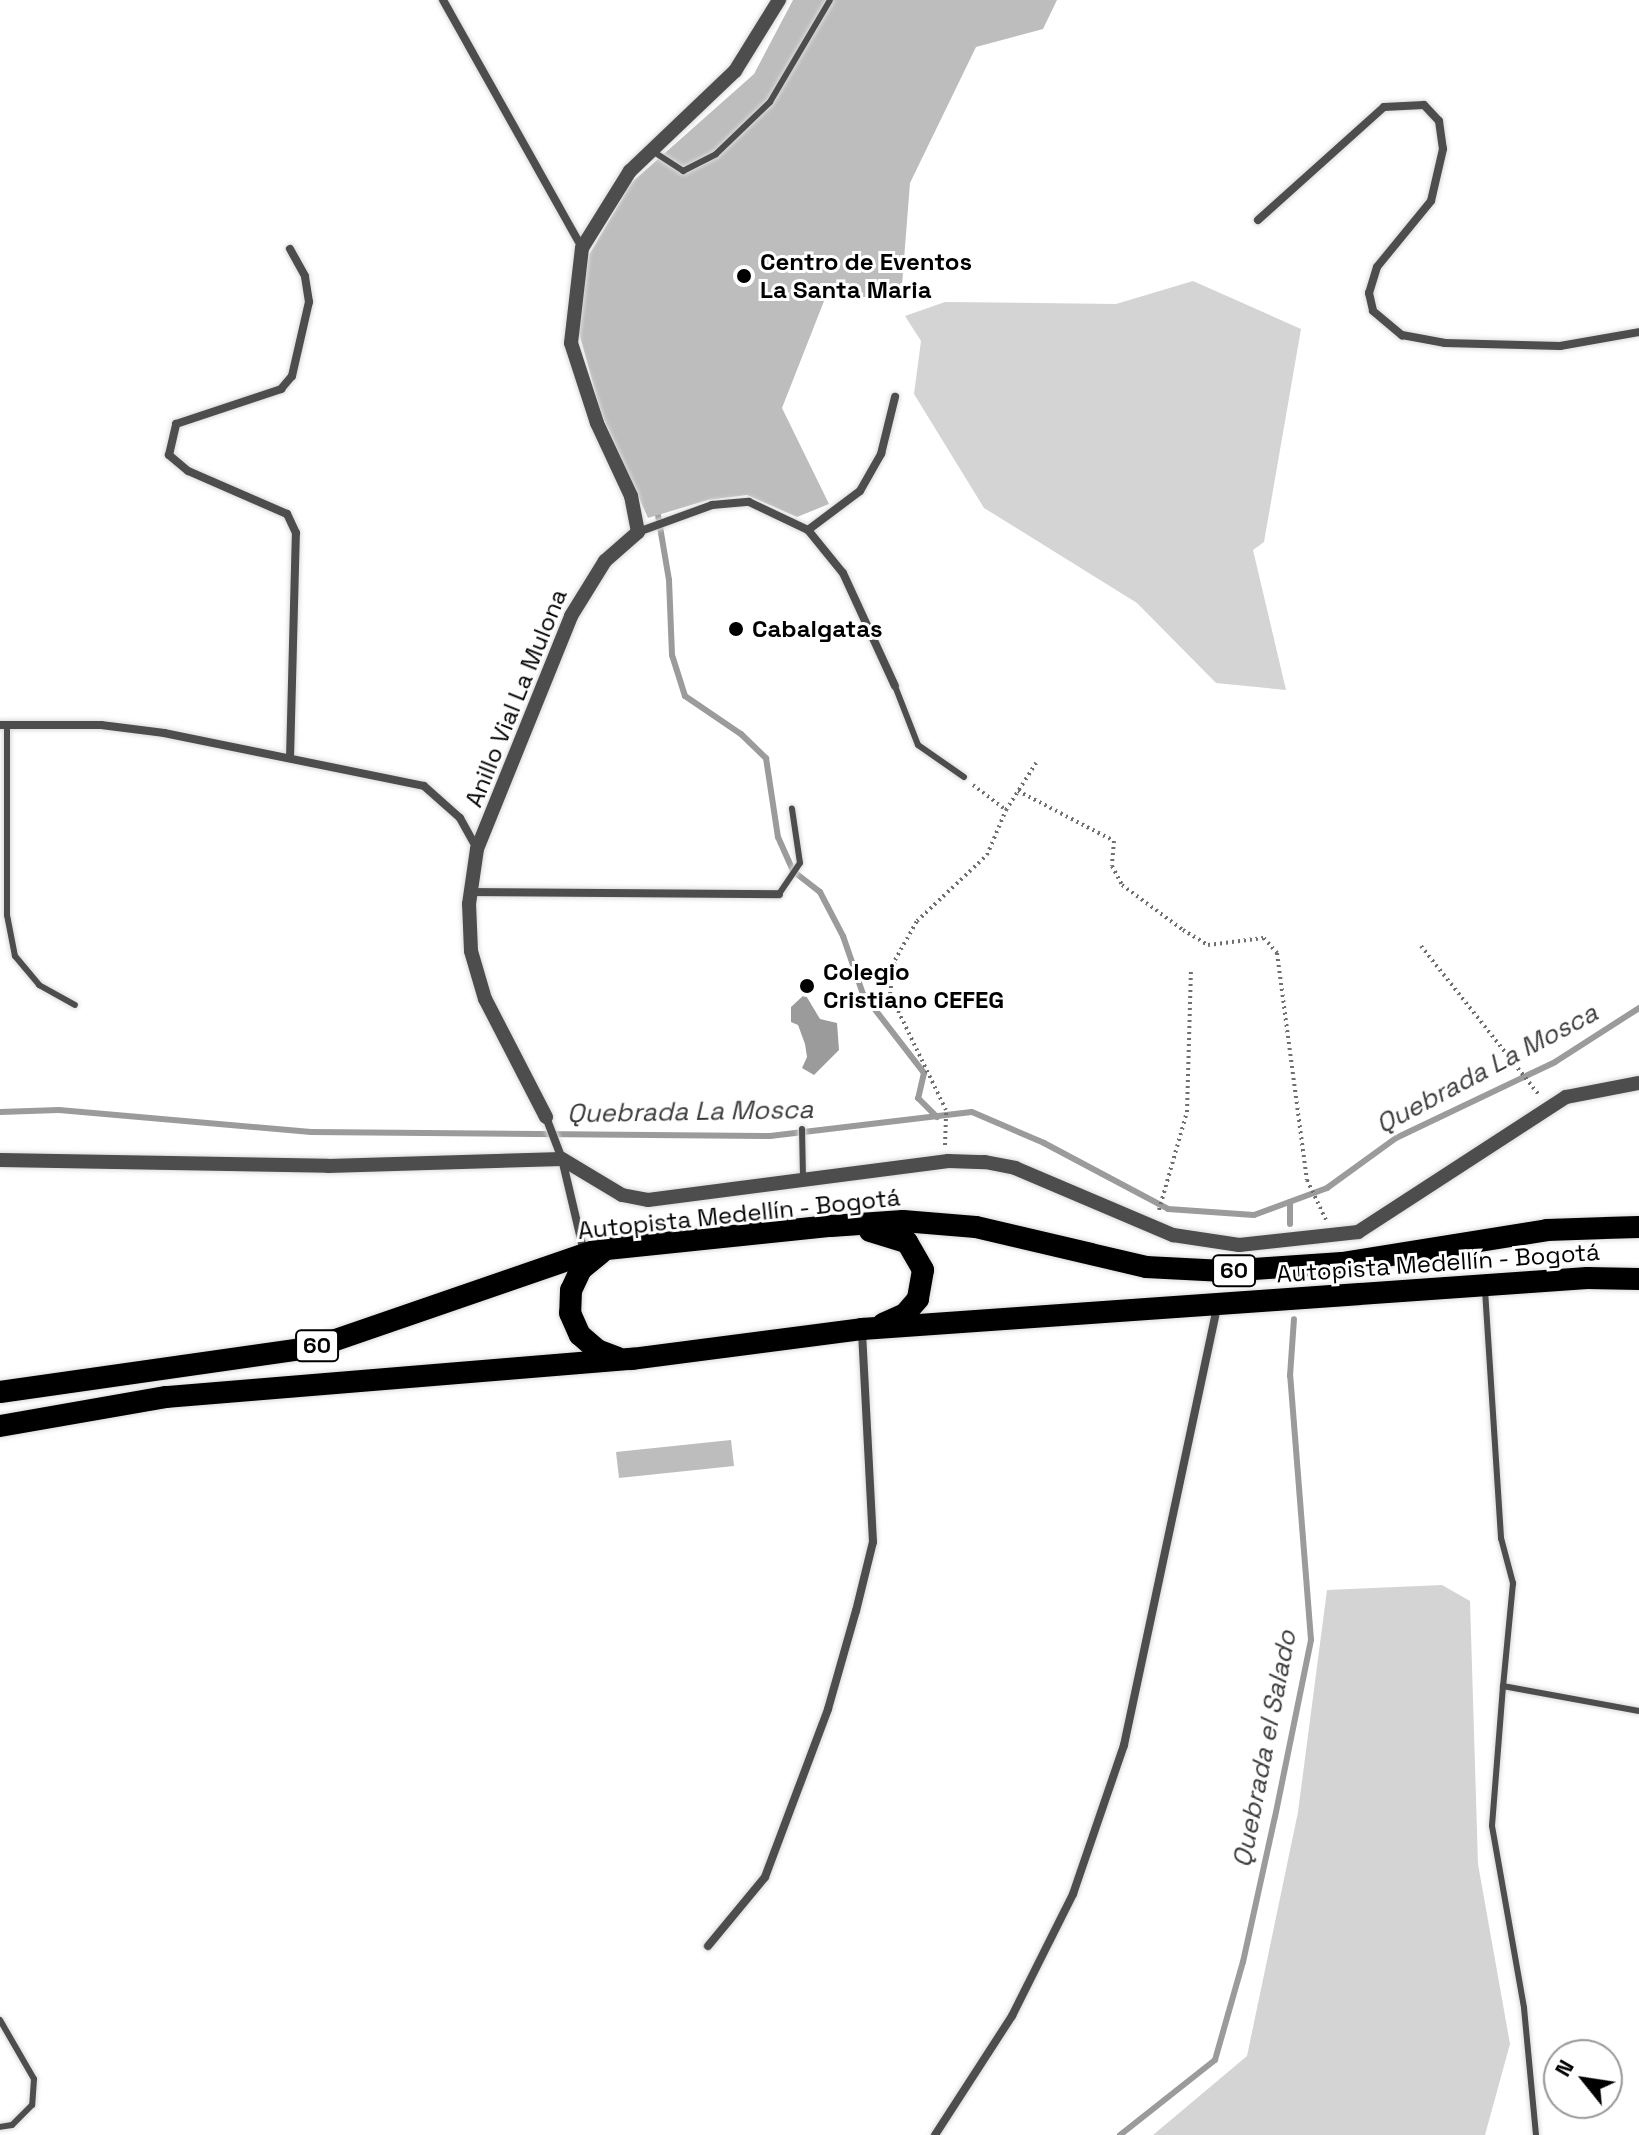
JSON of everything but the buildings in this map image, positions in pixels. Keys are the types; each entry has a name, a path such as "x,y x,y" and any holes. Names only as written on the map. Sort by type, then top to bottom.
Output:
{"highway":[{"name":"Autopista Medellín - Bogotá","path":"0,1392 315,1347 585,1253 621,1247 903,1221 976,1227 1146,1267 1224,1271 1342,1263 1547,1230 1639,1227"},
{"path":"831,1226 893,1234 920,1259 923,1284 918,1299 905,1314 862,1329"},
{"path":"621,1247 599,1254 581,1269 571,1290 570,1313 580,1335 597,1350 632,1359"},
{"name":"Autopista Medellín - Bogotá","path":"0,1426 167,1397 632,1359 862,1329 1218,1303 1639,1279"}],"street":[{"path":"443,0 582,248"},
{"path":"779,0 735,71 651,149 619,186 582,248 571,343 597,423 631,496 642,530 712,505 749,502 808,530 843,573 895,686"},
{"path":"1258,220 1384,107 1424,105 1439,121 1443,149 1431,201 1377,267 1369,293 1373,311 1402,335 1445,343 1560,346 1639,332"},
{"path":"290,249 305,276 309,302 292,376 281,389 176,424 169,455 188,471 287,514 296,533 290,758"},
{"path":"808,530 860,491 881,454 895,397"},
{"name":"Anillo Vial La Mulona","path":"546,1117 477,975 471,951 470,892 477,849 579,598 605,561 642,530"},
{"path":"4,724 101,725 290,758 424,786 460,818 477,849"},
{"path":"470,892 779,894"},
{"path":"0,1160 328,1166 562,1159 622,1195 648,1200 948,1161 985,1162 1015,1168 1194,1241 1239,1245 1331,1238 1358,1232 1566,1097 1639,1083"},
{"path":"546,1117 562,1159 585,1253"},
{"path":"935,2135 1012,2016 1079,1879 1124,1745 1218,1303"},
{"path":"708,1946 765,1877 828,1709 856,1611 873,1542 862,1329"}],"lane":[{"path":"651,149 683,171 716,154 770,102 830,0"},
{"path":"895,686 918,745 964,777"},
{"path":"4,724 7,915 15,956 39,985 75,1005"},
{"path":"779,894 800,863 792,809"},
{"path":"802,1129 803,1178"},
{"path":"1485,1287 1501,1538 1513,1583 1492,1826 1524,2008 1536,2135"},
{"path":"1503,1686 1639,1711"},
{"path":"0,2020 34,2079 32,2105 12,2125 0,2127"}],"path":[{"path":"945,1144 946,1110 898,1018 890,994 895,960 917,921 987,855 1006,810 1036,763"},
{"path":"964,777 1006,810"},
{"path":"1018,791 1114,841 1112,866 1122,885 1183,930 1208,945 1264,938 1277,953 1307,1180 1330,1227"},
{"path":"1421,946 1543,1099"},
{"path":"1162,1197 1187,1112 1191,969"}],"shaded area":[{"path":"1193,281 1301,329 1264,542 1253,550 1286,690 1216,683 1137,603 984,508 914,394 921,341 905,316 945,302 1116,304"},
{"path":"805,994 820,1019 837,1023 839,1050 814,1075 802,1068 807,1057 805,1044 798,1025 791,1022 791,1007"},
{"path":"1442,1585 1470,1601 1478,1864 1510,2044 1485,2135 1153,2135 1247,2056 1298,1812 1327,1590"}],"waterway":[{"path":"657,509 669,580 672,655 685,696 741,734 766,758 778,837 793,871 820,892 843,936 863,994 924,1073 918,1098 937,1117"},
{"name":"Quebrada La Mosca","path":"0,1112 59,1110 311,1132 770,1136 972,1112 1044,1143 1168,1209 1254,1215 1327,1188 1396,1138 1555,1062 1639,1008"},
{"name":"Quebrada el Salado","path":"1290,1202 1290,1224"},
{"name":"Quebrada el Salado","path":"1120,2135 1215,2060 1243,1962 1275,1817 1311,1640 1290,1376 1294,1319"}],"place":[{"name":"Centro de Eventos La Santa Maria","path":"744,276"},
{"name":"Cabalgatas","path":"736,629"},
{"name":"Colegio Cristiano CEFEG","path":"807,986"}]}
